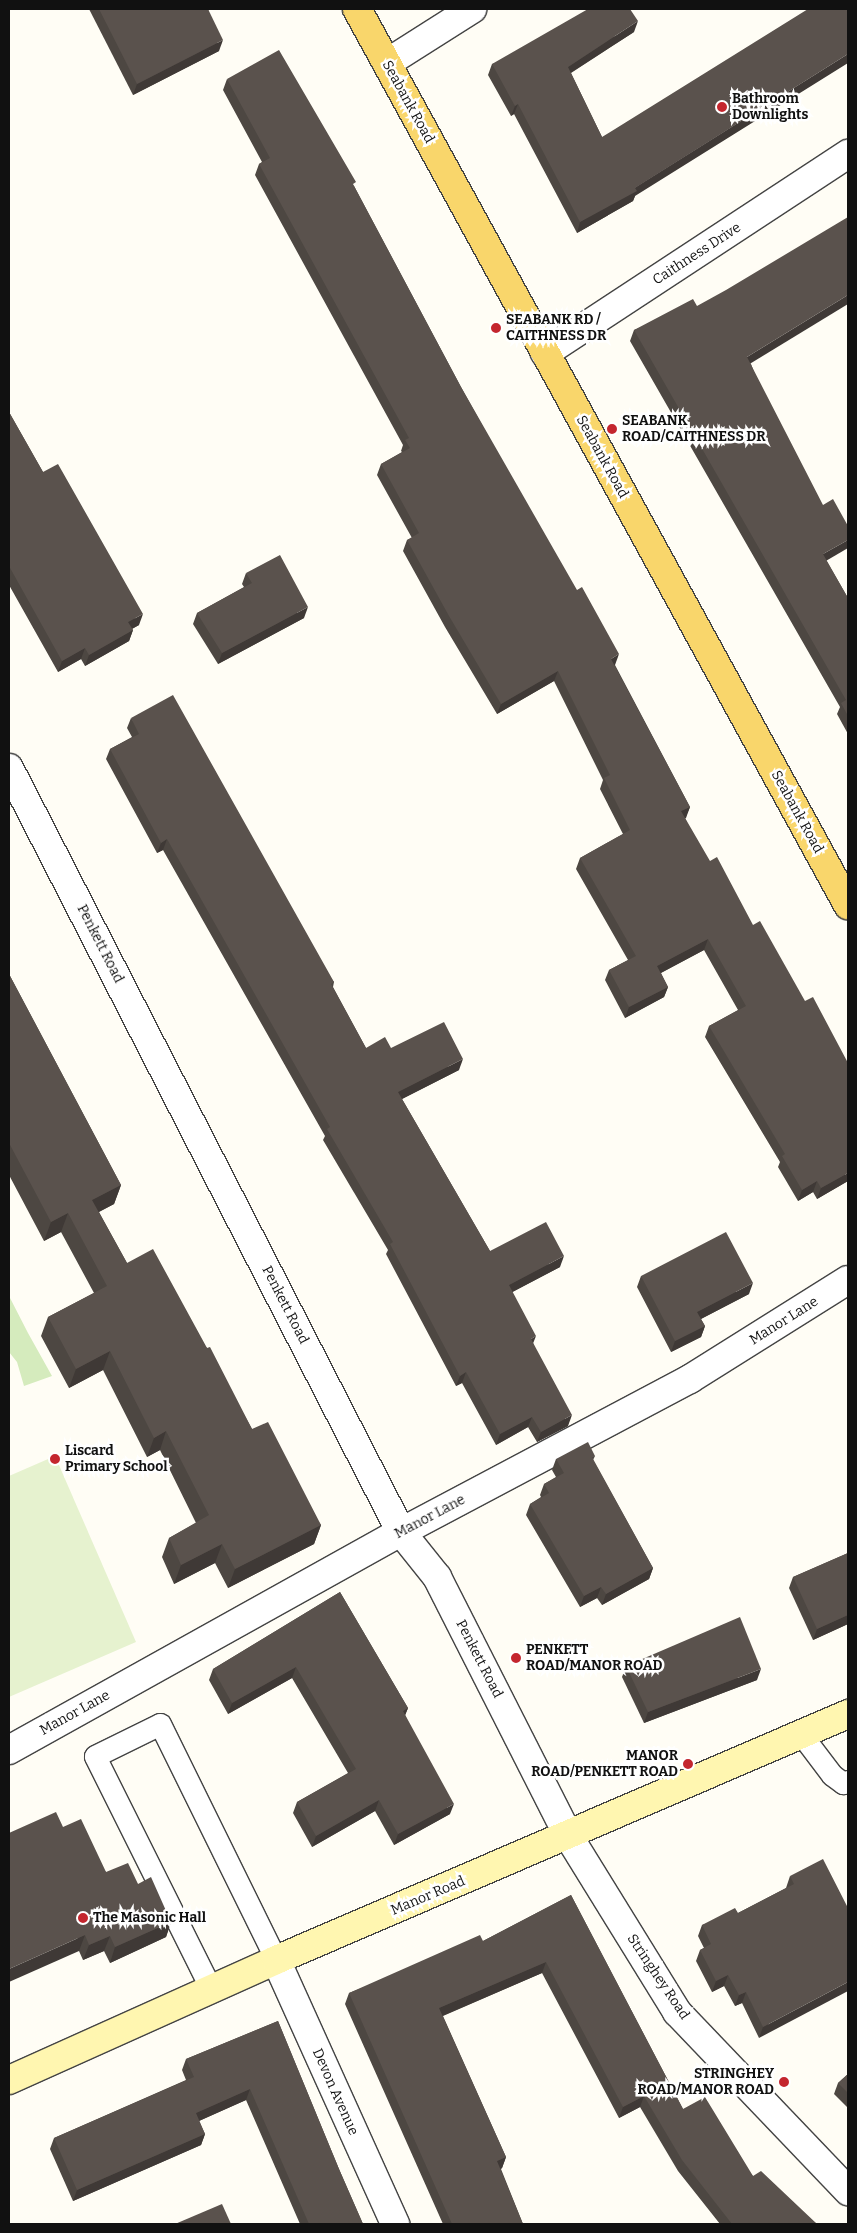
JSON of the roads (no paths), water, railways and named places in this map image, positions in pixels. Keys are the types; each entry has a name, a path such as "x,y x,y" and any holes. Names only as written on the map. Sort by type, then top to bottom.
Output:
{"main road":[{"name":"Seabank Road","path":"357,9 545,353 846,894"},
{"name":"Manor Road","path":"9,2080 276,1960 569,1836 848,1714"}],"street":[{"path":"387,63 472,9"},
{"name":"Caithness Drive","path":"545,353 848,154"},
{"name":"Penkett Road","path":"12,779 401,1532 437,1577 569,1836"},
{"name":"Manor Lane","path":"9,1750 401,1532 690,1379 848,1280"},
{"name":"Stringhey Road","path":"569,1836 677,2012 848,2191"},
{"name":"Devon Avenue","path":"276,1960 395,2224"}],"lane":[{"path":"211,1990 95,1756 160,1724 276,1960"},
{"path":"801,1734 832,1775 843,1783 848,1781"}],"place":[{"name":"Bathroom Downlights","path":"722,107"},
{"name":"SEABANK RD / CAITHNESS DR","path":"496,328"},
{"name":"SEABANK ROAD/CAITHNESS DR","path":"612,429"},
{"name":"Liscard Primary School","path":"55,1459"},
{"name":"PENKETT ROAD/MANOR ROAD","path":"516,1658"},
{"name":"MANOR ROAD/PENKETT ROAD","path":"688,1764"},
{"name":"The Masonic Hall","path":"83,1918"},
{"name":"STRINGHEY ROAD/MANOR ROAD","path":"784,2082"}]}
